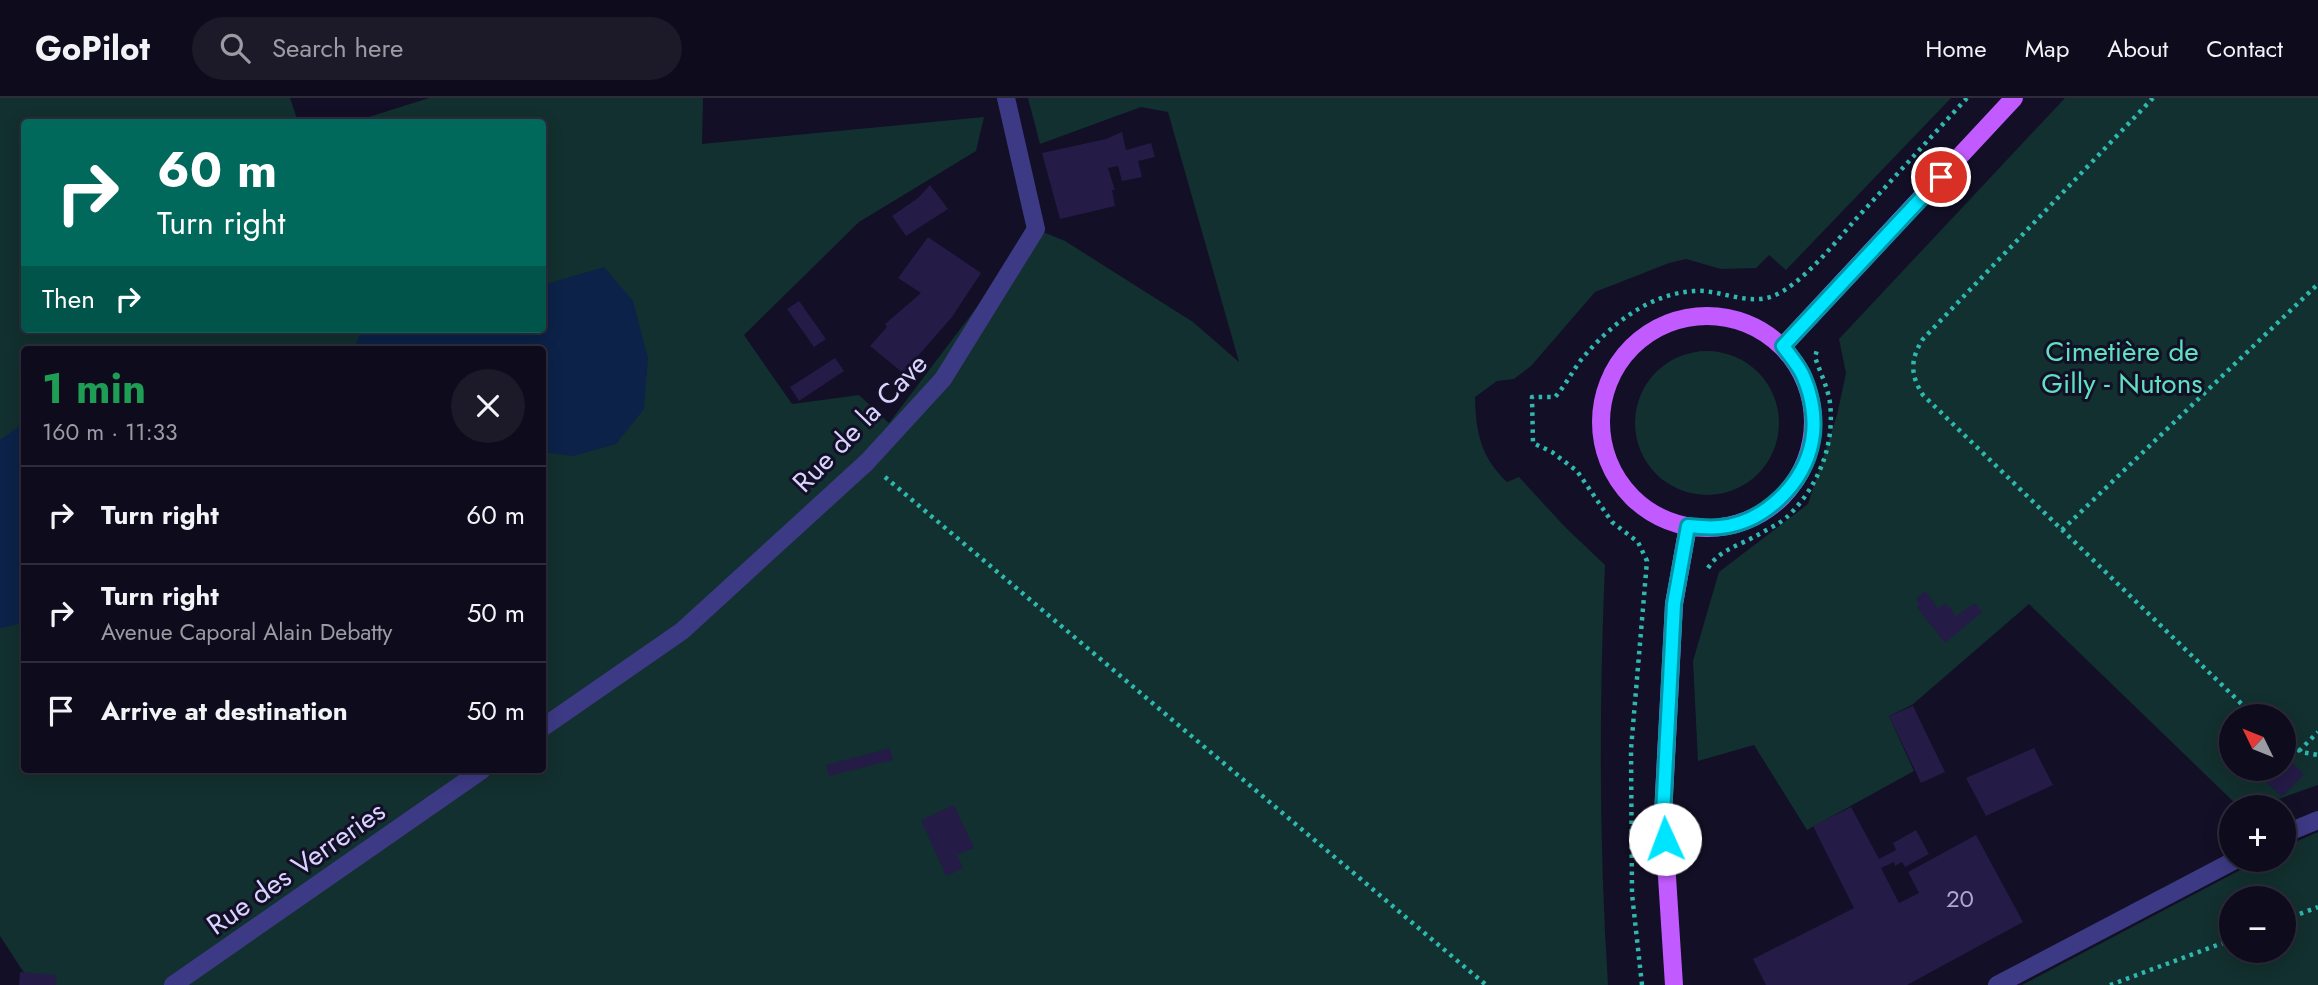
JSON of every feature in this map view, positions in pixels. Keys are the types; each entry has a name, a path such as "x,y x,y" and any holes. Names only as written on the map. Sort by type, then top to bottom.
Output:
{"main road":[{"path":"1783,346 2014,98"},
{"path":"1721,316 1756,326 1783,346 1803,375 1813,407 1812,441 1801,472 1781,499 1753,517 1722,527 1688,526 1654,514 1626,491 1608,460 1601,424 1606,388 1624,356 1651,331 1684,317 1721,316"},
{"path":"1674,985 1663,815 1674,604 1688,526"}],"street":[{"name":"Rue de la Cave","path":"546,725 682,631 867,462 943,379 1036,229 1006,98"},
{"name":"Rue des Verreries","path":"173,985 478,773"},
{"path":"2296,829 2318,820"},
{"path":"1997,985 2219,868"}],"path":[{"path":"1642,985 1632,894 1631,749 1647,561 1638,542 1612,522 1577,471 1552,452 1533,443 1532,397 1555,397 1568,383 1584,356 1616,323 1652,300 1695,291 1742,299 1773,296 1808,272 1966,98"},
{"path":"2153,98 1923,339 1913,360 1916,384 1923,395 2242,704"},
{"path":"2062,530 2318,284"},
{"path":"1701,578 1716,555 1745,543 1787,518 1821,468 1831,434 1830,401 1815,357 1819,345"},
{"path":"867,462 1486,985"},
{"path":"2300,751 2318,732"},
{"path":"2296,748 2318,755"},
{"path":"2296,915 2318,907"},
{"path":"2110,985 2219,944"}],"green space":[{"path":"0,98 290,98 297,119 21,119 21,333 546,333 546,119 362,119 429,98 703,98 702,144 984,117 976,151 859,222 744,335 792,404 859,395 889,423 1036,229 1065,241 1193,322 1239,362 1168,112 1141,107 1040,144 1028,98 1951,98 1786,270 1769,255 1756,268 1721,269 1686,259 1595,292 1531,366 1514,379 1497,381 1475,397 1478,432 1491,463 1507,482 1519,477 1605,565 1601,775 1608,985 32,985 0,936"},
{"name":"Cimetière de Gilly - Nutons","path":"2065,98 2318,98 2318,785 2290,795 2227,795 2029,604 1912,705 1889,716 1914,771 1807,830 1754,745 1698,761 1693,661 1719,572 1808,504 1837,415 1846,373 1839,339"},
{"path":"1707,351 1735,356 1758,372 1774,395 1779,423 1774,451 1758,474 1735,490 1707,495 1679,490 1656,474 1640,451 1635,423 1640,395 1656,372 1679,356"},
{"path":"2318,832 2318,985 2022,985 2236,872 2296,872 2296,842"}],"water":[{"path":"604,267 633,301 648,358 644,409 616,444 573,456 546,452 546,346 355,346 359,336 369,333 546,333 546,284"},
{"path":"21,425 21,624 0,628 0,440"}],"building":[{"path":"1122,132 1126,150 1151,143 1155,157 1138,161 1142,177 1122,181 1118,166 1108,168 1115,190 1112,190 1115,206 1060,219 1042,153 1106,139"},
{"path":"930,185 948,209 906,236 892,216 918,198"},
{"path":"928,237 981,273 952,317 903,373 870,346 887,327 885,324 921,293 898,278"},
{"path":"799,301 826,339 814,347 787,309"},
{"path":"835,358 844,371 799,401 790,387"},
{"path":"1925,591 1938,608 1946,603 1956,616 1975,603 1982,612 1945,643 1916,606 1920,604 1916,599"},
{"path":"1913,706 1945,772 1921,783 1889,716"},
{"path":"890,748 893,760 829,776 826,765"},
{"path":"2034,748 2053,785 1986,816 1966,778"},
{"path":"2296,766 2304,774 2284,795 2280,795 2265,781 2296,781"},
{"path":"954,805 974,848 957,855 963,868 946,876 921,820"},
{"path":"1851,807 1879,859 1896,850 1893,843 1916,830 1929,854 1905,867 1902,862 1895,866 1894,862 1881,868 1899,903 1919,893 1908,872 1976,835 2023,922 1907,985 1766,985 1753,959 1854,908 1813,826"},
{"path":"20,972 57,975 56,985 19,985"}],"route":[{"path":"1665,839 1663,815 1674,604 1688,526 1722,527 1753,517 1781,499 1801,472 1812,441 1813,407 1803,375 1783,346 1941,177"}]}
